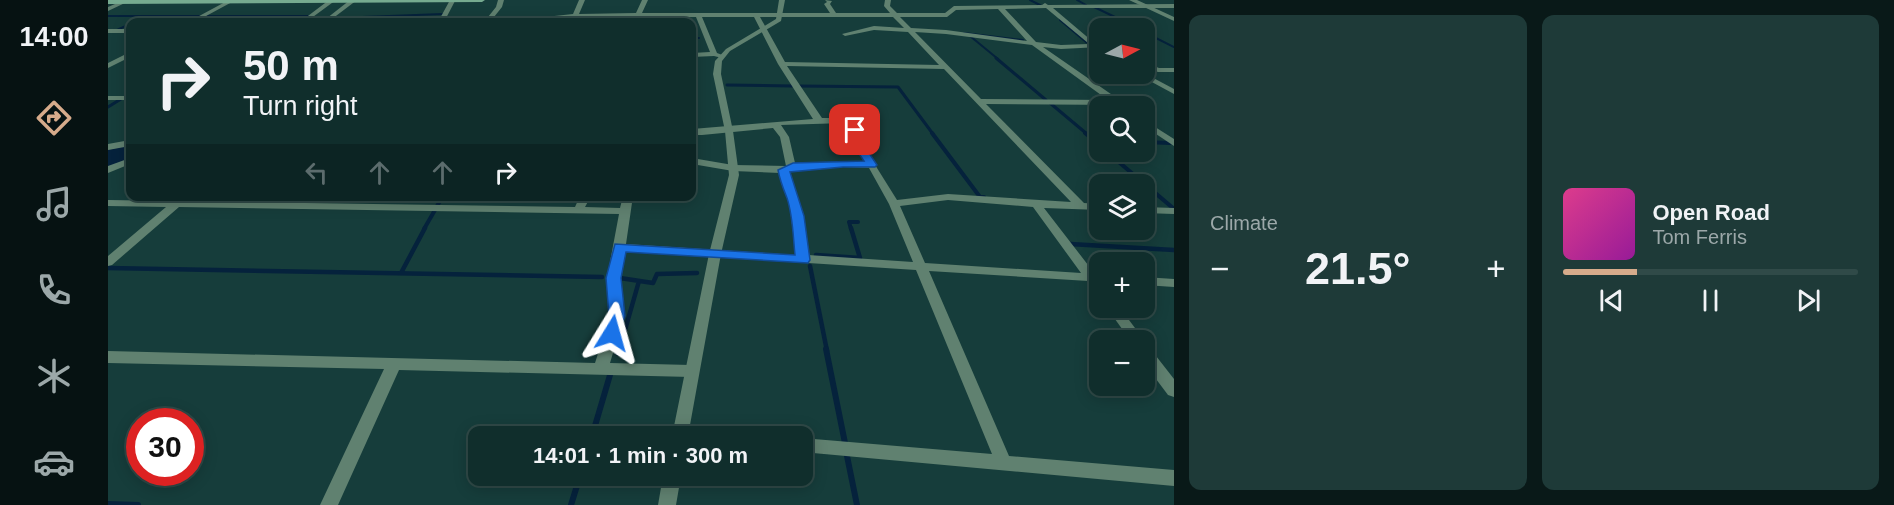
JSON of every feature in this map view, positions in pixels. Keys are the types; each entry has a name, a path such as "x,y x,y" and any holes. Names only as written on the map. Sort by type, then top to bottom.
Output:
{"main road":[{"path":"108,2 482,0"}],"street":[{"path":"490,18 499,7 501,0"},
{"path":"571,18 582,0"},
{"path":"638,15 645,0"},
{"path":"696,55 718,55 762,31 779,20 782,0"},
{"path":"828,0 830,2 827,4 836,16"},
{"path":"888,0 887,6 896,16 1081,206"},
{"path":"1034,0 1046,6 1089,41"},
{"path":"1132,0 1174,19"},
{"path":"309,18 333,1"},
{"path":"330,18 351,1"},
{"path":"443,18 452,1"},
{"path":"944,1 954,8"},
{"path":"108,9 124,2"},
{"path":"199,18 230,2"},
{"path":"587,18 698,14 947,15 954,8 1001,3 1016,6 1174,6"},
{"path":"1001,3 1032,42 1107,96"},
{"path":"682,426 715,254 729,203 733,168 729,130 717,74 718,55 698,14"},
{"path":"756,14 762,31 777,49 782,64 819,121"},
{"path":"845,34 874,28 909,29 1061,47 1089,45"},
{"path":"108,31 126,31"},
{"path":"108,66 126,56"},
{"path":"782,64 945,66"},
{"path":"1155,69 1174,78"},
{"path":"1158,70 1174,70"},
{"path":"1155,82 1174,92"},
{"path":"108,98 126,98"},
{"path":"978,101 1089,104"},
{"path":"696,132 715,133 778,123 847,120 863,141 857,143 894,204 1004,462"},
{"path":"775,125 779,127 786,139 790,164 787,187 797,216 803,260"},
{"path":"1155,130 1174,143"},
{"path":"108,147 126,144"},
{"path":"696,162 733,168 788,169 843,164 872,165"},
{"path":"108,170 126,163"},
{"path":"894,204 948,197 1089,206"},
{"path":"288,206 292,201"},
{"path":"578,210 583,201"},
{"path":"602,369 617,316 614,278 627,201"},
{"path":"108,203 625,211"},
{"path":"108,262 176,204"},
{"path":"1036,204 1089,270"},
{"path":"1155,210 1174,211"},
{"path":"620,247 1089,278"},
{"path":"1155,282 1174,283"},
{"path":"108,357 691,371"},
{"path":"329,505 394,364"},
{"path":"1155,366 1174,391"},
{"path":"813,446 1174,478"},
{"path":"667,505 670,486"}],"water":[{"path":"126,146 126,160 108,167 108,150"}],"waterway":[{"path":"1030,0 1040,5"},
{"path":"1077,0 1086,5"},
{"path":"1094,7 1117,18"},
{"path":"335,18 443,14"},
{"path":"108,16 200,16"},
{"path":"205,16 308,16"},
{"path":"1060,20 1089,44"},
{"path":"117,30 126,26"},
{"path":"964,33 1023,40"},
{"path":"970,36 998,59"},
{"path":"1155,38 1174,47"},
{"path":"996,58 1046,100"},
{"path":"727,85 792,86"},
{"path":"798,86 898,87 933,134"},
{"path":"108,107 121,99"},
{"path":"1050,103 1087,134"},
{"path":"932,133 980,197 984,197"},
{"path":"1085,133 1089,136"},
{"path":"1155,142 1170,143"},
{"path":"1119,162 1174,209"},
{"path":"437,206 440,201"},
{"path":"424,229 435,210"},
{"path":"851,229 849,222 858,222"},
{"path":"401,273 425,228"},
{"path":"816,255 860,258 851,228"},
{"path":"1070,244 1174,250"},
{"path":"810,266 827,351"},
{"path":"108,268 602,277"},
{"path":"620,278 653,283 657,274 697,273"},
{"path":"619,351 639,281"},
{"path":"618,353 619,349"},
{"path":"826,349 845,443"},
{"path":"595,426 610,375"},
{"path":"847,456 857,505"},
{"path":"571,505 577,486"},
{"path":"108,504 138,505"}],"route":[{"path":"612,333 617,316 614,278 620,247 803,260 797,216 784,170 793,167 843,164 872,165 857,143 863,141 855,130"}]}
